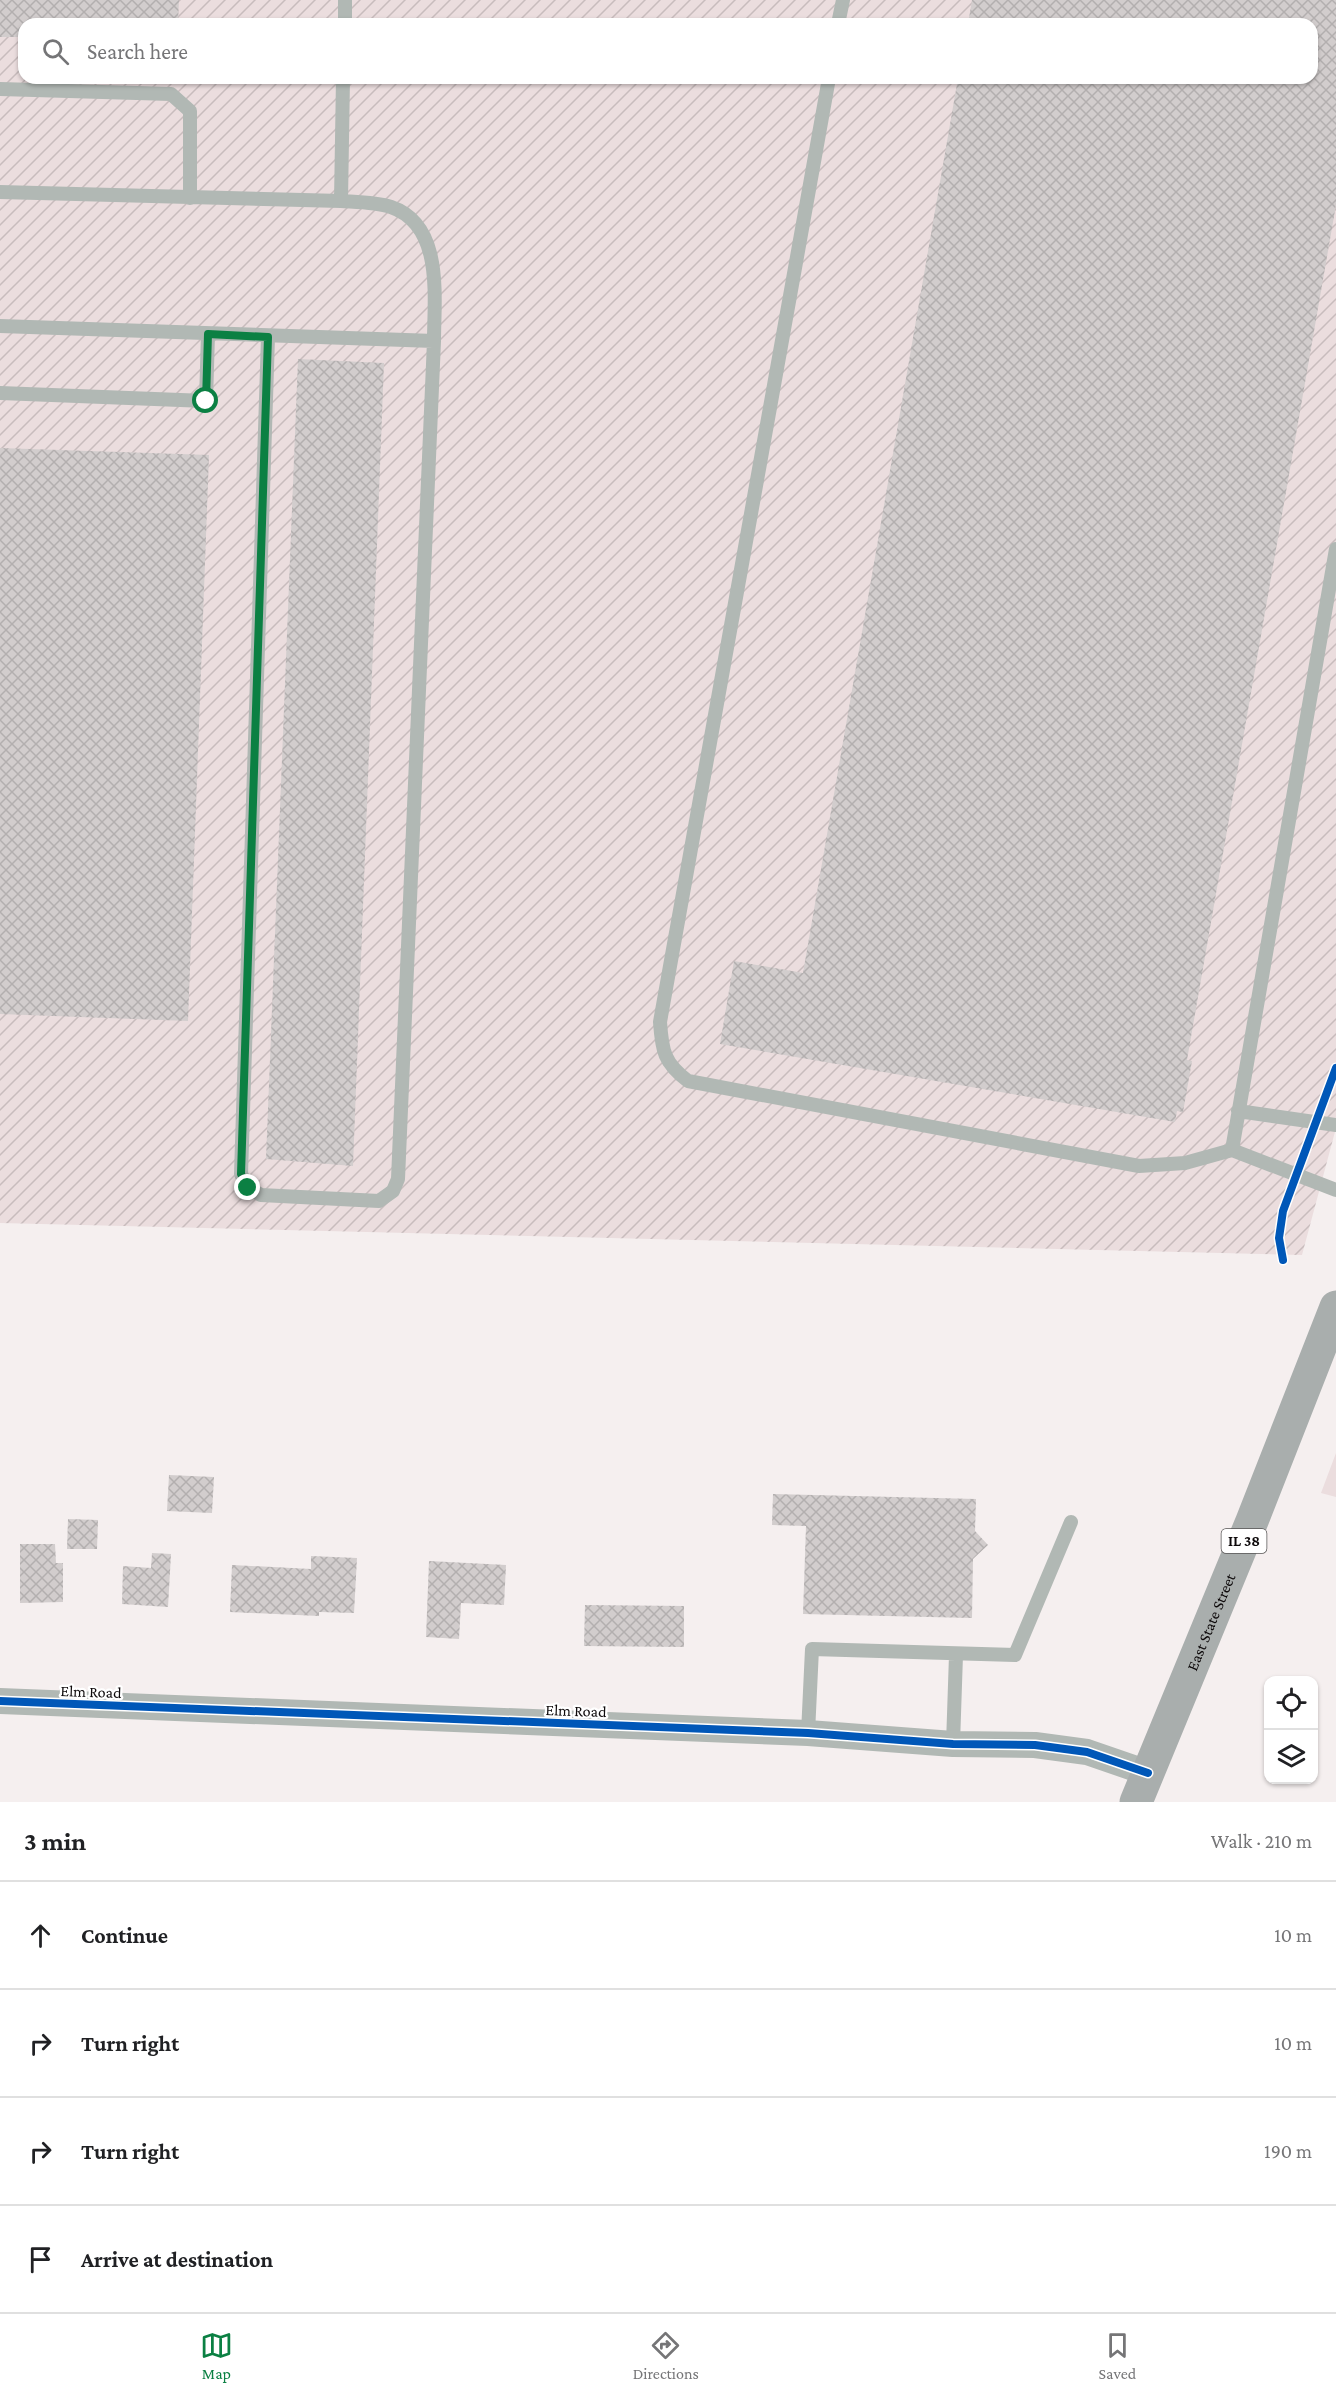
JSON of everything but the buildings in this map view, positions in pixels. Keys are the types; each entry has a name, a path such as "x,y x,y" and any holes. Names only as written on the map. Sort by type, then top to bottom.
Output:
{"main road":[{"name":"East State Street","path":"1142,1788 1252,1521 1336,1307"}],"street":[{"name":"Elm Road","path":"0,1701 808,1733 953,1744 1035,1745 1087,1752 1142,1788"}],"lane":[{"path":"345,0 345,18"},
{"path":"839,18 843,0"},
{"path":"340,201 343,84"},
{"path":"828,84 660,1022 662,1050 674,1070 688,1081 1139,1166 1185,1163 1232,1150 1336,1190"},
{"path":"0,89 171,94 190,111 189,198"},
{"path":"0,192 340,201 391,207 413,220 428,245 434,269 434,341 398,1179 393,1191 379,1202 261,1195 248,1188 241,1174 268,337"},
{"path":"0,326 434,341"},
{"path":"0,393 206,401 208,334"},
{"path":"1232,1150 1336,549"},
{"path":"1238,1111 1336,1125"},
{"path":"808,1733 812,1649 1015,1655 1071,1522"},
{"path":"953,1744 956,1655"}],"shaded area":[{"path":"0,0 1336,0 1336,1128 1302,1255 0,1223"},
{"path":"1336,1453 1336,1497 1321,1493"}],"cycle path":[{"path":"1283,1260 1279,1238 1283,1211 1336,1068"},
{"path":"0,1701 808,1733 953,1744 1035,1745 1087,1752 1148,1773"}],"route":[{"path":"206,401 208,334 268,337 241,1174 248,1188"}]}
